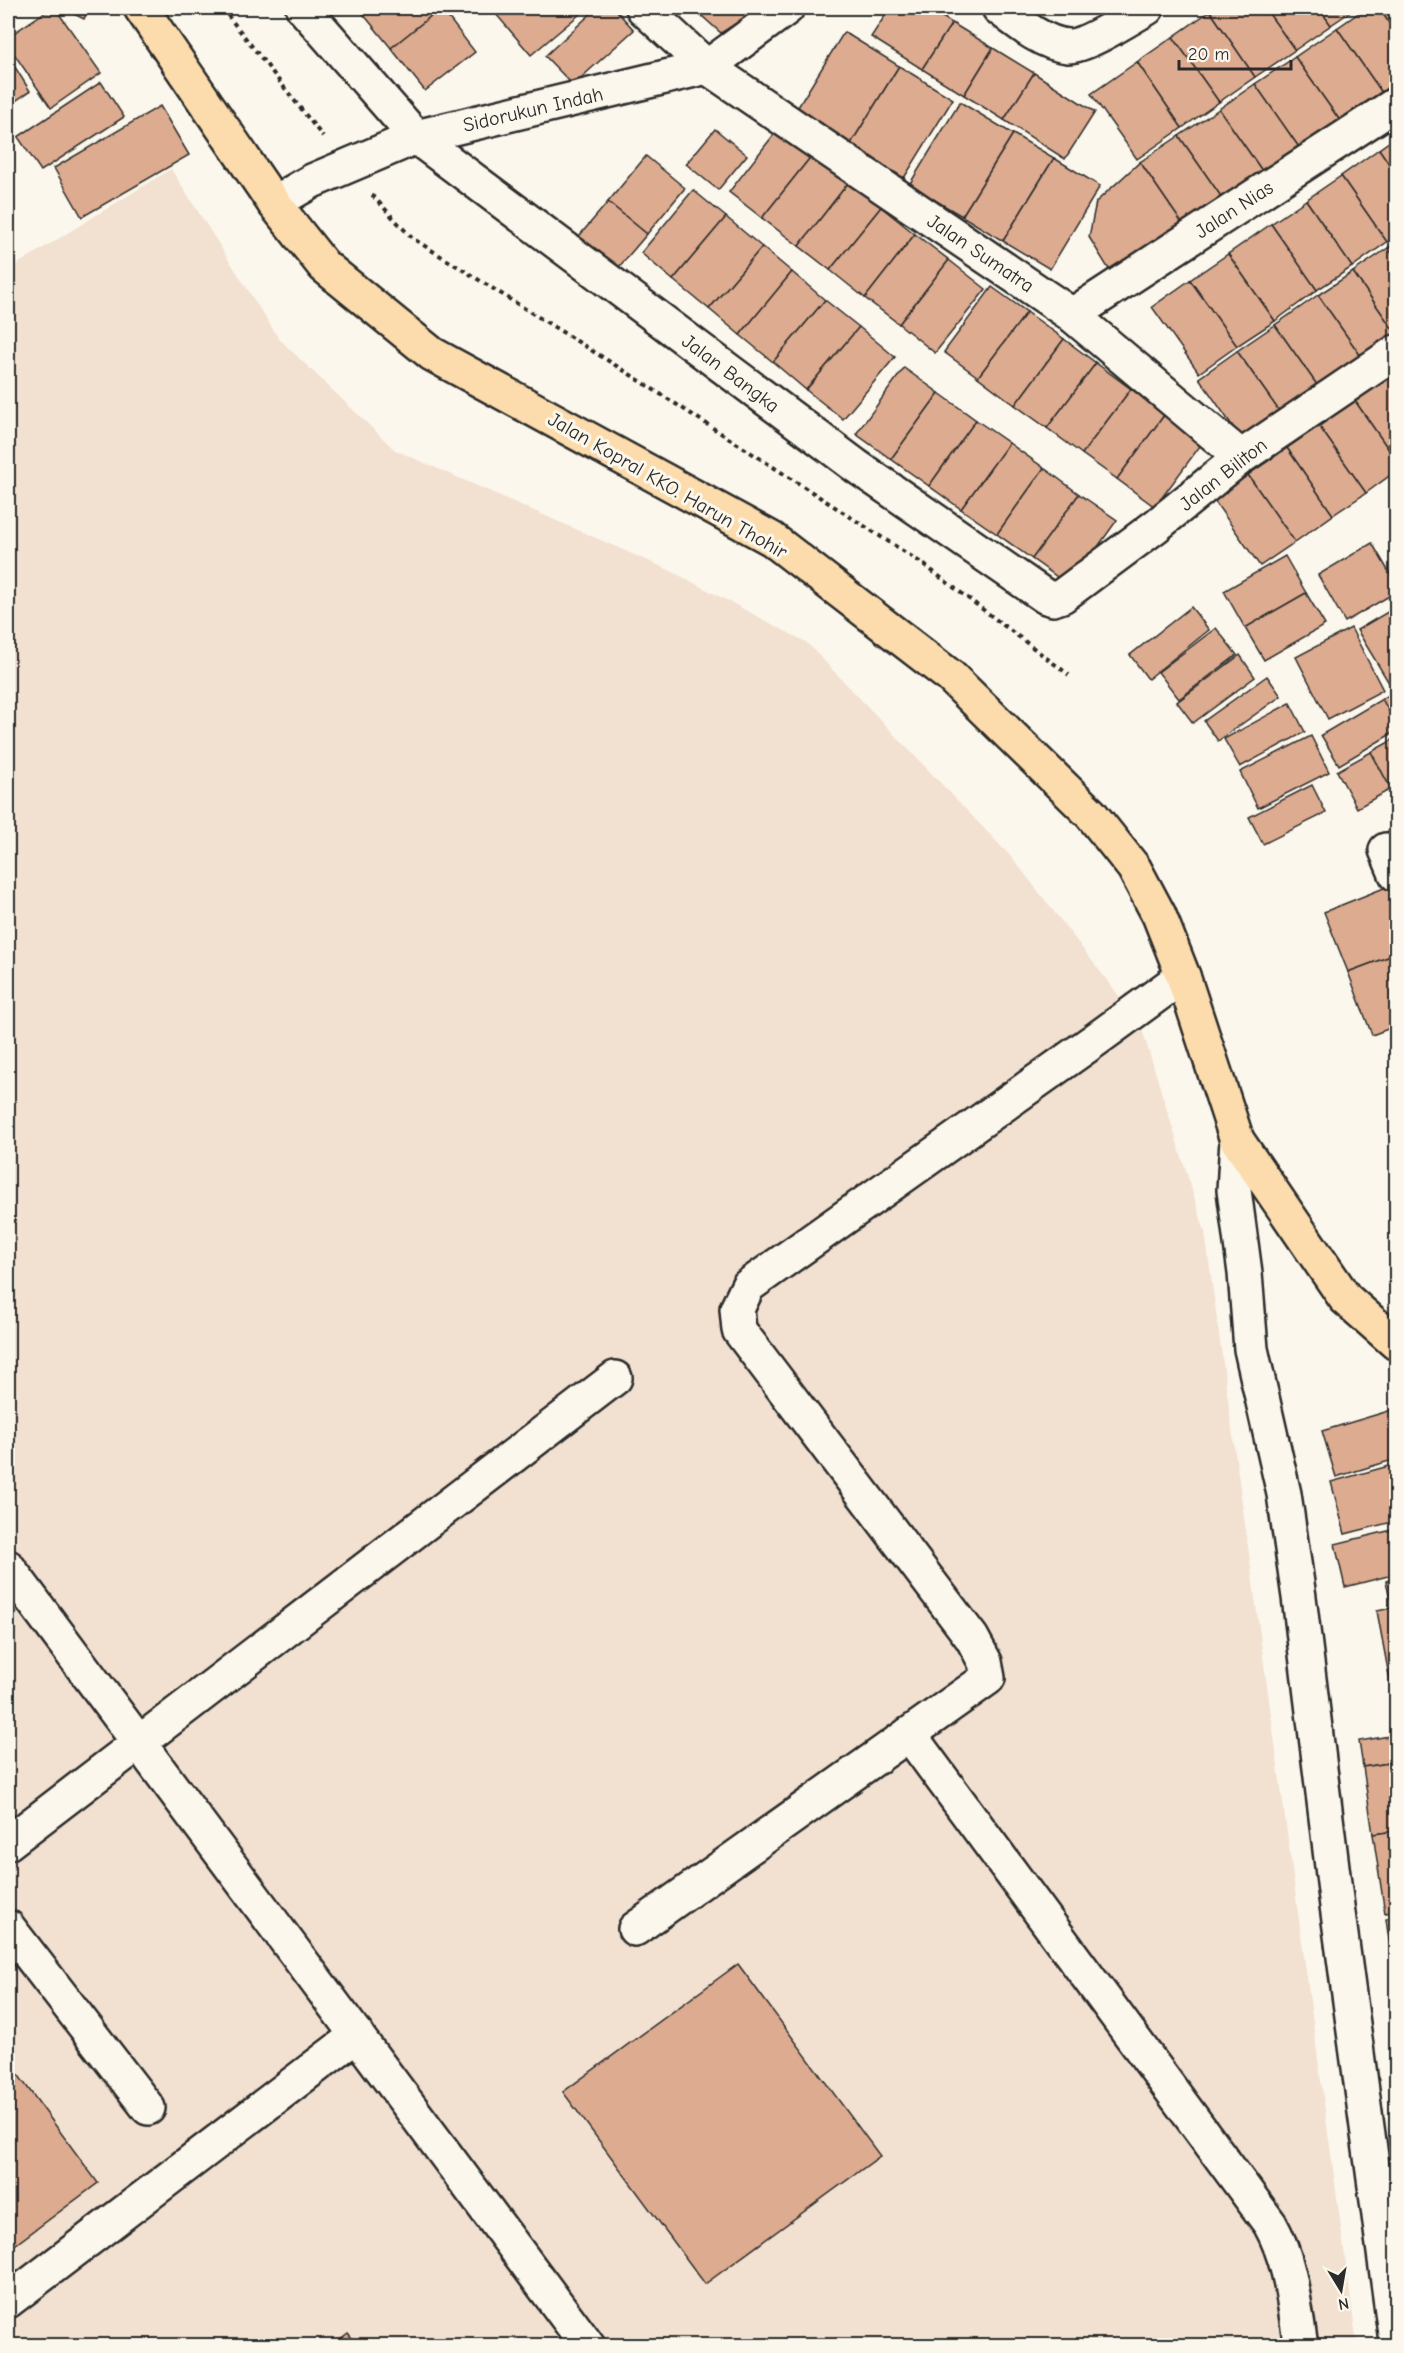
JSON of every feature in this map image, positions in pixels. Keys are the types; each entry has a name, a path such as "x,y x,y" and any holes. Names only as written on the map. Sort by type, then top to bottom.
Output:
{"main road":[{"name":"Jalan Kopral KKO. Harun Thohir","path":"141,8 274,203 324,266 432,354 772,539 951,677 1091,814 1134,868 1159,915 1183,976 1237,1140 1345,1298 1396,1343"}],"street":[{"name":"Jalan Bangka","path":"303,8 416,137 856,466 1046,597 1053,599"},
{"name":"Jalan Sumatra","path":"643,8 707,67 1072,315 1241,457"},
{"name":"Sidorukun Indah","path":"274,203 312,181 416,137 707,67 787,8"},
{"path":"999,8 1028,31 1069,46 1090,40 1147,8"},
{"name":"Jalan Nias","path":"1072,315 1396,104"},
{"name":"Jalan Biliton","path":"1053,599 1062,596 1147,533 1241,457 1396,352"},
{"path":"635,1929 988,1678 985,1662 972,1638 739,1330 737,1309 748,1286 1183,976"},
{"path":"1237,1140 1234,1190 1245,1273 1251,1348 1284,1494 1289,1528 1333,1879 1396,2341"},
{"path":"8,1843 615,1378"},
{"path":"8,1567 588,2346"},
{"path":"909,1734 1270,2224 1281,2244 1301,2346"},
{"path":"8,1927 148,2108"},
{"path":"8,2301 357,2035"}],"path":[{"path":"222,8 345,166 412,238 631,375 923,564 1070,675"}],"shaded area":[{"path":"171,169 279,339 395,450 671,571 806,642 1014,860 1140,1023 1205,1232 1357,2345 8,2346 8,270"}],"building":[{"path":"51,8 55,8 101,73 51,108 8,45 8,37"},
{"path":"62,8 89,8 84,19"},
{"path":"441,8 391,48 359,9"},
{"path":"441,8 475,52 425,91 391,48"},
{"path":"502,8 574,8 580,14 531,55 495,13"},
{"path":"597,8 614,8 634,30 573,85 545,56"},
{"path":"693,8 760,8 721,33"},
{"path":"890,8 928,8 952,23 922,69 871,37"},
{"path":"1216,8 1265,8 1295,50 1255,77 1210,11"},
{"path":"1265,8 1319,8 1331,25 1295,50"},
{"path":"1319,8 1356,8 1331,25"},
{"path":"1366,8 1379,8 1396,33 1396,89 1385,97 1337,28"},
{"path":"1379,8 1396,8 1396,33"},
{"path":"1210,11 1255,77 1219,102 1173,37"},
{"path":"952,23 993,48 964,95 922,69"},
{"path":"1337,28 1385,97 1343,125 1295,57"},
{"path":"844,32 899,66 850,145 795,112"},
{"path":"1173,37 1219,102 1182,128 1137,62"},
{"path":"993,48 1034,73 1004,120 964,95"},
{"path":"8,56 30,91 8,106"},
{"path":"1295,57 1343,125 1303,153 1255,84"},
{"path":"1137,62 1182,128 1137,159 1091,94"},
{"path":"899,66 953,99 904,178 850,145"},
{"path":"1034,73 1095,112 1065,159 1004,120"},
{"path":"101,82 124,117 41,171 18,137"},
{"path":"1255,84 1303,153 1267,178 1219,109"},
{"path":"960,102 1013,134 962,216 909,185"},
{"path":"160,106 189,155 82,217 54,168"},
{"path":"1219,109 1267,178 1227,205 1179,136"},
{"path":"779,128 813,154 762,218 729,192"},
{"path":"715,129 747,155 718,190 686,164"},
{"path":"1013,134 1054,158 1003,241 962,216"},
{"path":"1179,136 1227,205 1188,232 1140,162"},
{"path":"1396,137 1396,174 1379,149"},
{"path":"1379,149 1396,174 1396,236 1387,242 1341,176"},
{"path":"813,154 849,182 799,246 762,218"},
{"path":"646,156 685,188 647,234 608,202"},
{"path":"1054,158 1100,186 1050,269 1003,241"},
{"path":"1140,162 1188,232 1116,281 1089,237 1096,202"},
{"path":"1341,176 1387,242 1352,267 1306,200"},
{"path":"849,182 881,207 830,270 799,246"},
{"path":"693,190 726,217 673,280 641,253"},
{"path":"1306,200 1352,267 1317,290 1271,224"},
{"path":"608,202 647,234 613,274 574,242"},
{"path":"881,207 915,234 865,298 830,270"},
{"path":"726,217 762,247 709,309 673,280"},
{"path":"1271,224 1317,290 1275,321 1228,254"},
{"path":"915,234 949,260 899,324 865,298"},
{"path":"1396,242 1396,259 1388,248"},
{"path":"762,247 792,272 740,335 709,309"},
{"path":"1388,248 1396,259 1396,334 1353,272"},
{"path":"1228,254 1275,321 1237,346 1190,280"},
{"path":"949,260 986,289 935,353 899,324"},
{"path":"792,272 825,300 773,362 740,335"},
{"path":"1353,272 1396,334 1396,341 1365,362 1318,295"},
{"path":"1190,280 1237,346 1199,373 1152,307"},
{"path":"992,287 1027,312 978,377 944,352"},
{"path":"1318,295 1365,362 1322,392 1275,325"},
{"path":"825,300 859,327 806,390 773,362"},
{"path":"1027,312 1064,339 1015,405 978,377"},
{"path":"1275,325 1322,392 1284,418 1237,351"},
{"path":"859,327 895,357 843,419 806,390"},
{"path":"1064,339 1096,363 1047,428 1015,405"},
{"path":"1237,351 1284,418 1245,444 1199,378"},
{"path":"1096,363 1131,389 1082,454 1047,428"},
{"path":"904,368 939,393 891,459 856,434"},
{"path":"1396,372 1396,385 1391,376"},
{"path":"1391,376 1396,385 1396,460 1355,401"},
{"path":"1131,389 1165,414 1117,479 1082,454"},
{"path":"939,393 976,420 929,486 891,459"},
{"path":"1355,401 1396,460 1396,471 1366,493 1319,426"},
{"path":"1165,414 1203,442 1155,507 1117,479"},
{"path":"976,420 1009,443 961,509 929,486"},
{"path":"1319,426 1366,493 1333,515 1287,448"},
{"path":"1009,443 1044,468 997,534 961,509"},
{"path":"1287,448 1333,515 1295,542 1248,475"},
{"path":"1044,468 1079,494 1032,559 997,534"},
{"path":"1248,475 1295,542 1260,566 1213,499"},
{"path":"1079,494 1117,520 1070,586 1032,559"},
{"path":"1372,543 1396,584 1396,592 1345,622 1318,575"},
{"path":"1285,556 1306,593 1245,628 1224,591"},
{"path":"1306,593 1325,625 1264,660 1245,628"},
{"path":"1191,607 1209,630 1148,679 1130,655"},
{"path":"1396,607 1396,678 1389,683 1357,630"},
{"path":"1216,628 1237,655 1179,699 1158,672"},
{"path":"1351,628 1383,690 1328,719 1296,657"},
{"path":"1240,655 1255,677 1193,723 1177,702"},
{"path":"1267,676 1281,696 1218,741 1204,721"},
{"path":"1396,691 1396,724 1382,699"},
{"path":"1382,699 1396,724 1396,731 1339,765 1321,735"},
{"path":"1290,703 1305,732 1240,767 1224,739"},
{"path":"1311,736 1329,772 1258,808 1240,772"},
{"path":"1396,738 1396,786 1391,789 1371,752"},
{"path":"1371,752 1391,789 1357,808 1337,771"},
{"path":"1312,785 1326,813 1263,844 1249,817"},
{"path":"1389,886 1396,905 1396,954 1348,972 1324,912"},
{"path":"1396,954 1396,1026 1372,1035 1348,972"},
{"path":"1392,1410 1396,1424 1396,1459 1336,1477 1322,1431"},
{"path":"1396,1464 1396,1521 1345,1534 1331,1482"},
{"path":"1396,1529 1396,1574 1345,1587 1335,1544"},
{"path":"1396,1578 1396,1596 1390,1598 1386,1581"},
{"path":"1396,1607 1396,1675 1389,1676 1377,1611"},
{"path":"1396,1675 1396,1713 1389,1676"},
{"path":"1396,1735 1396,1762 1363,1767 1359,1741"},
{"path":"1396,1762 1396,1831 1373,1834 1363,1767"},
{"path":"1396,1831 1396,1911 1385,1913 1373,1834"},
{"path":"1396,1917 1396,1954 1391,1955 1386,1919"},
{"path":"738,1964 880,2156 705,2284 563,2092"},
{"path":"8,2061 98,2183 8,2250"},
{"path":"348,2333 358,2346 331,2346"}]}
